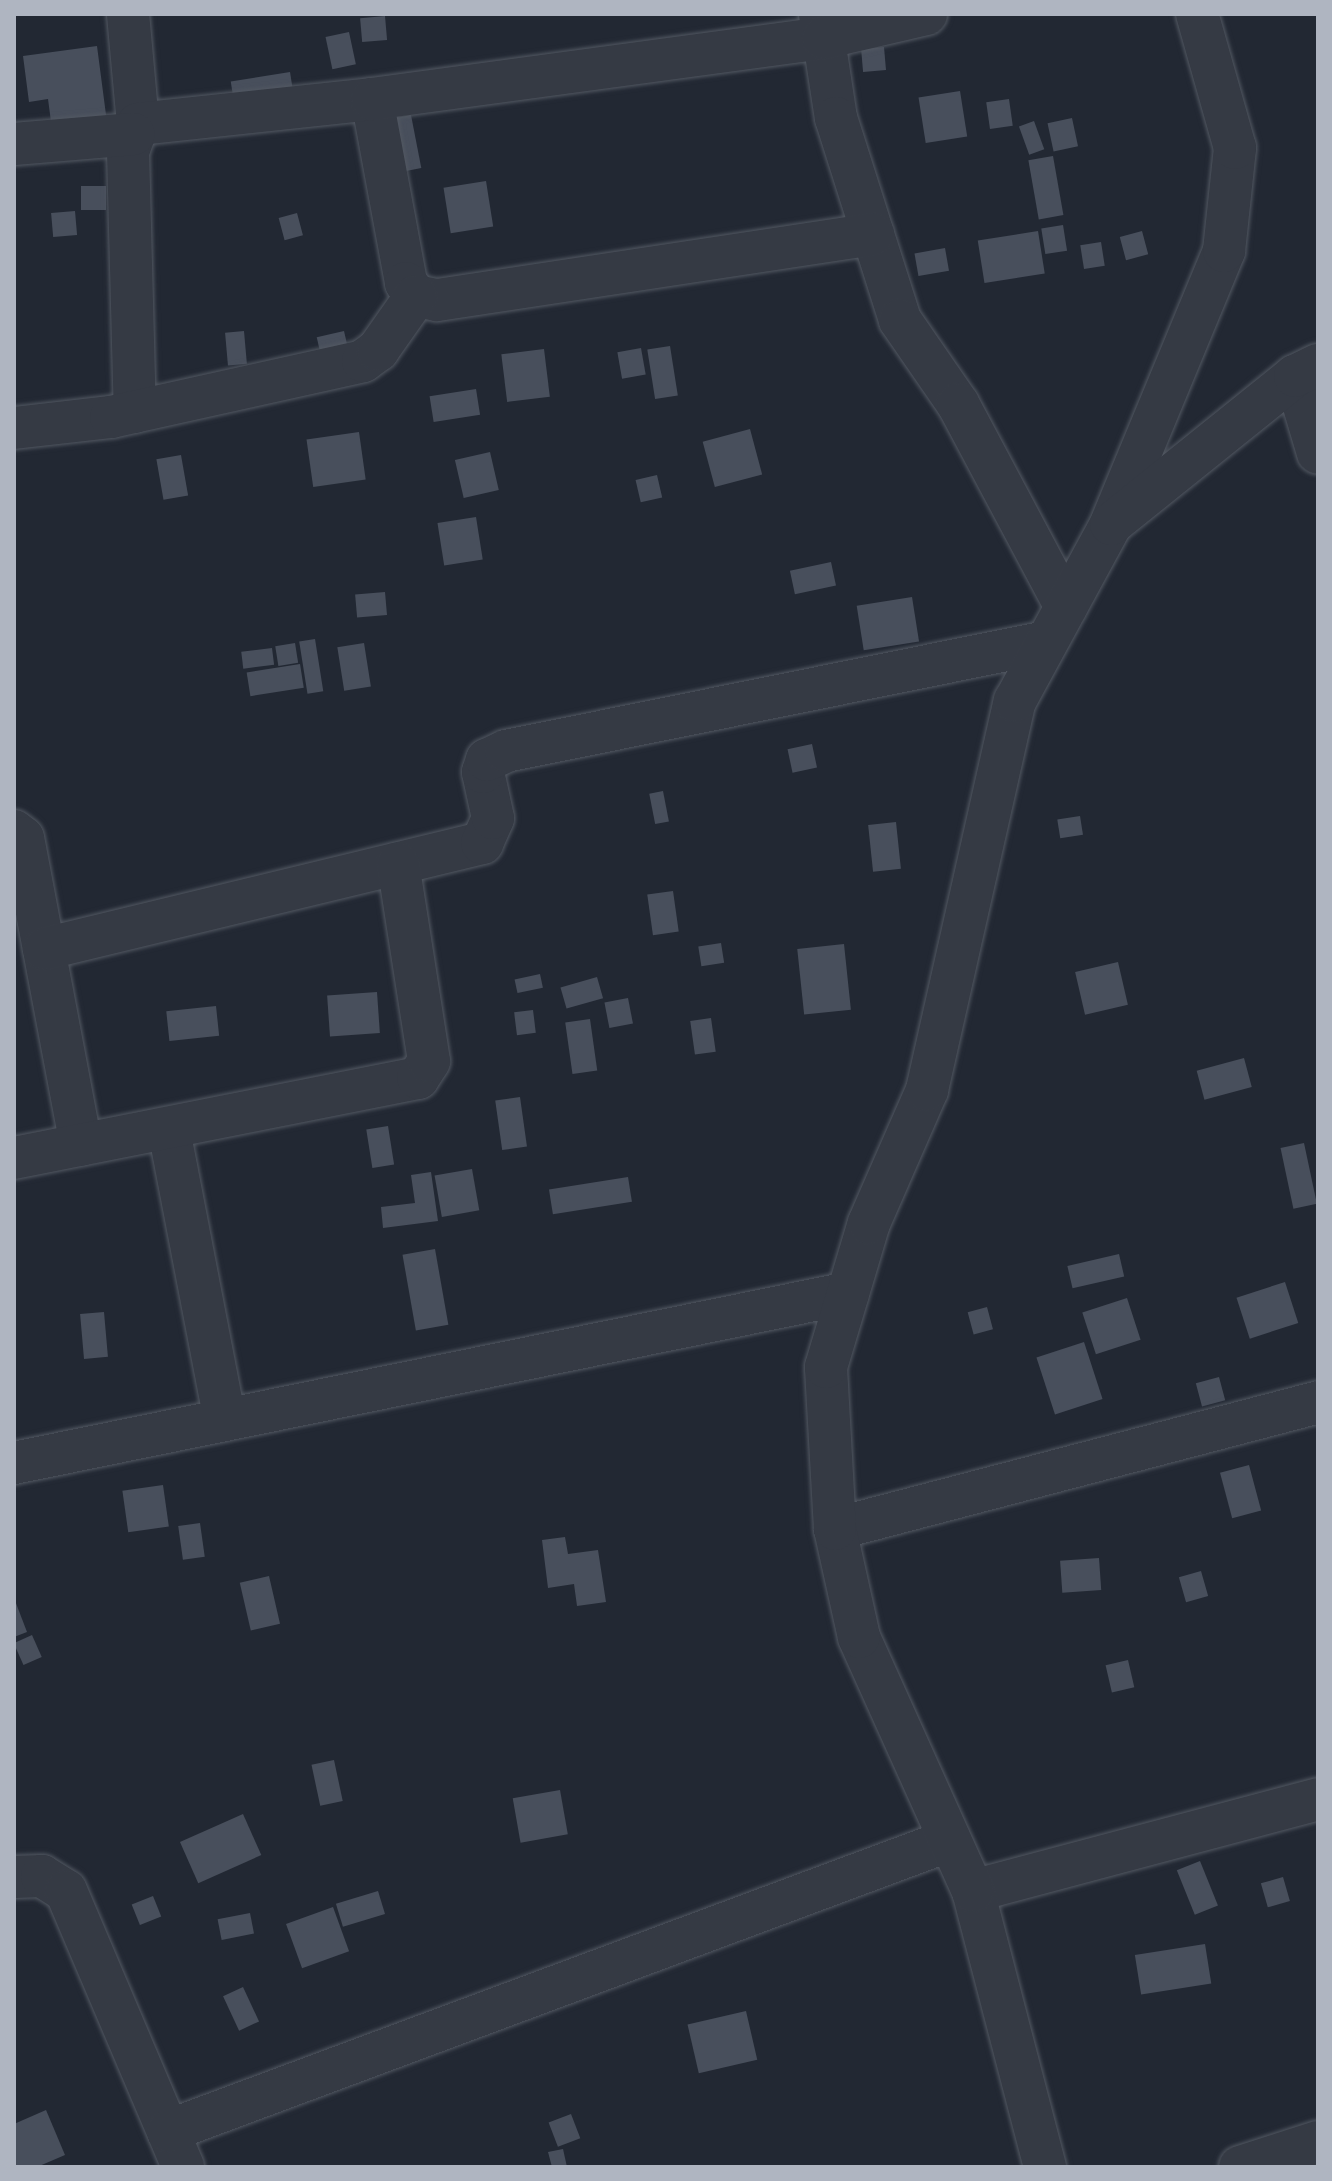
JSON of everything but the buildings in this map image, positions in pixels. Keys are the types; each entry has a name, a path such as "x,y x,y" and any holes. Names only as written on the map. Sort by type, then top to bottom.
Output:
{"street":[{"path":"128,14 136,129 128,151 135,412"},
{"path":"14,144 372,99 822,26 926,14"},
{"path":"1045,2167 973,1891 859,1637 835,1529 826,1367 869,1223 927,1090 1015,701 1111,524 1224,251 1235,148 1197,14"},
{"path":"822,26 836,118 900,320 958,404 1056,625"},
{"path":"372,99 406,283 416,296 437,300 873,234"},
{"path":"14,428 135,412 363,361 378,350 416,296"},
{"path":"1111,524 1307,371"},
{"path":"1307,371 1318,453"},
{"path":"44,949 482,843 493,818 483,772 487,760 506,751 1056,625"},
{"path":"14,831 23,838 81,1145"},
{"path":"14,1158 169,1130 418,1078 429,1061 398,863"},
{"path":"169,1130 225,1420"},
{"path":"14,1463 848,1293"},
{"path":"835,1529 1318,1402"},
{"path":"973,1891 1318,1799"},
{"path":"14,1877 42,1876 66,1891 175,2149 950,1840"},
{"path":"1240,2167 1318,2142"}]}
